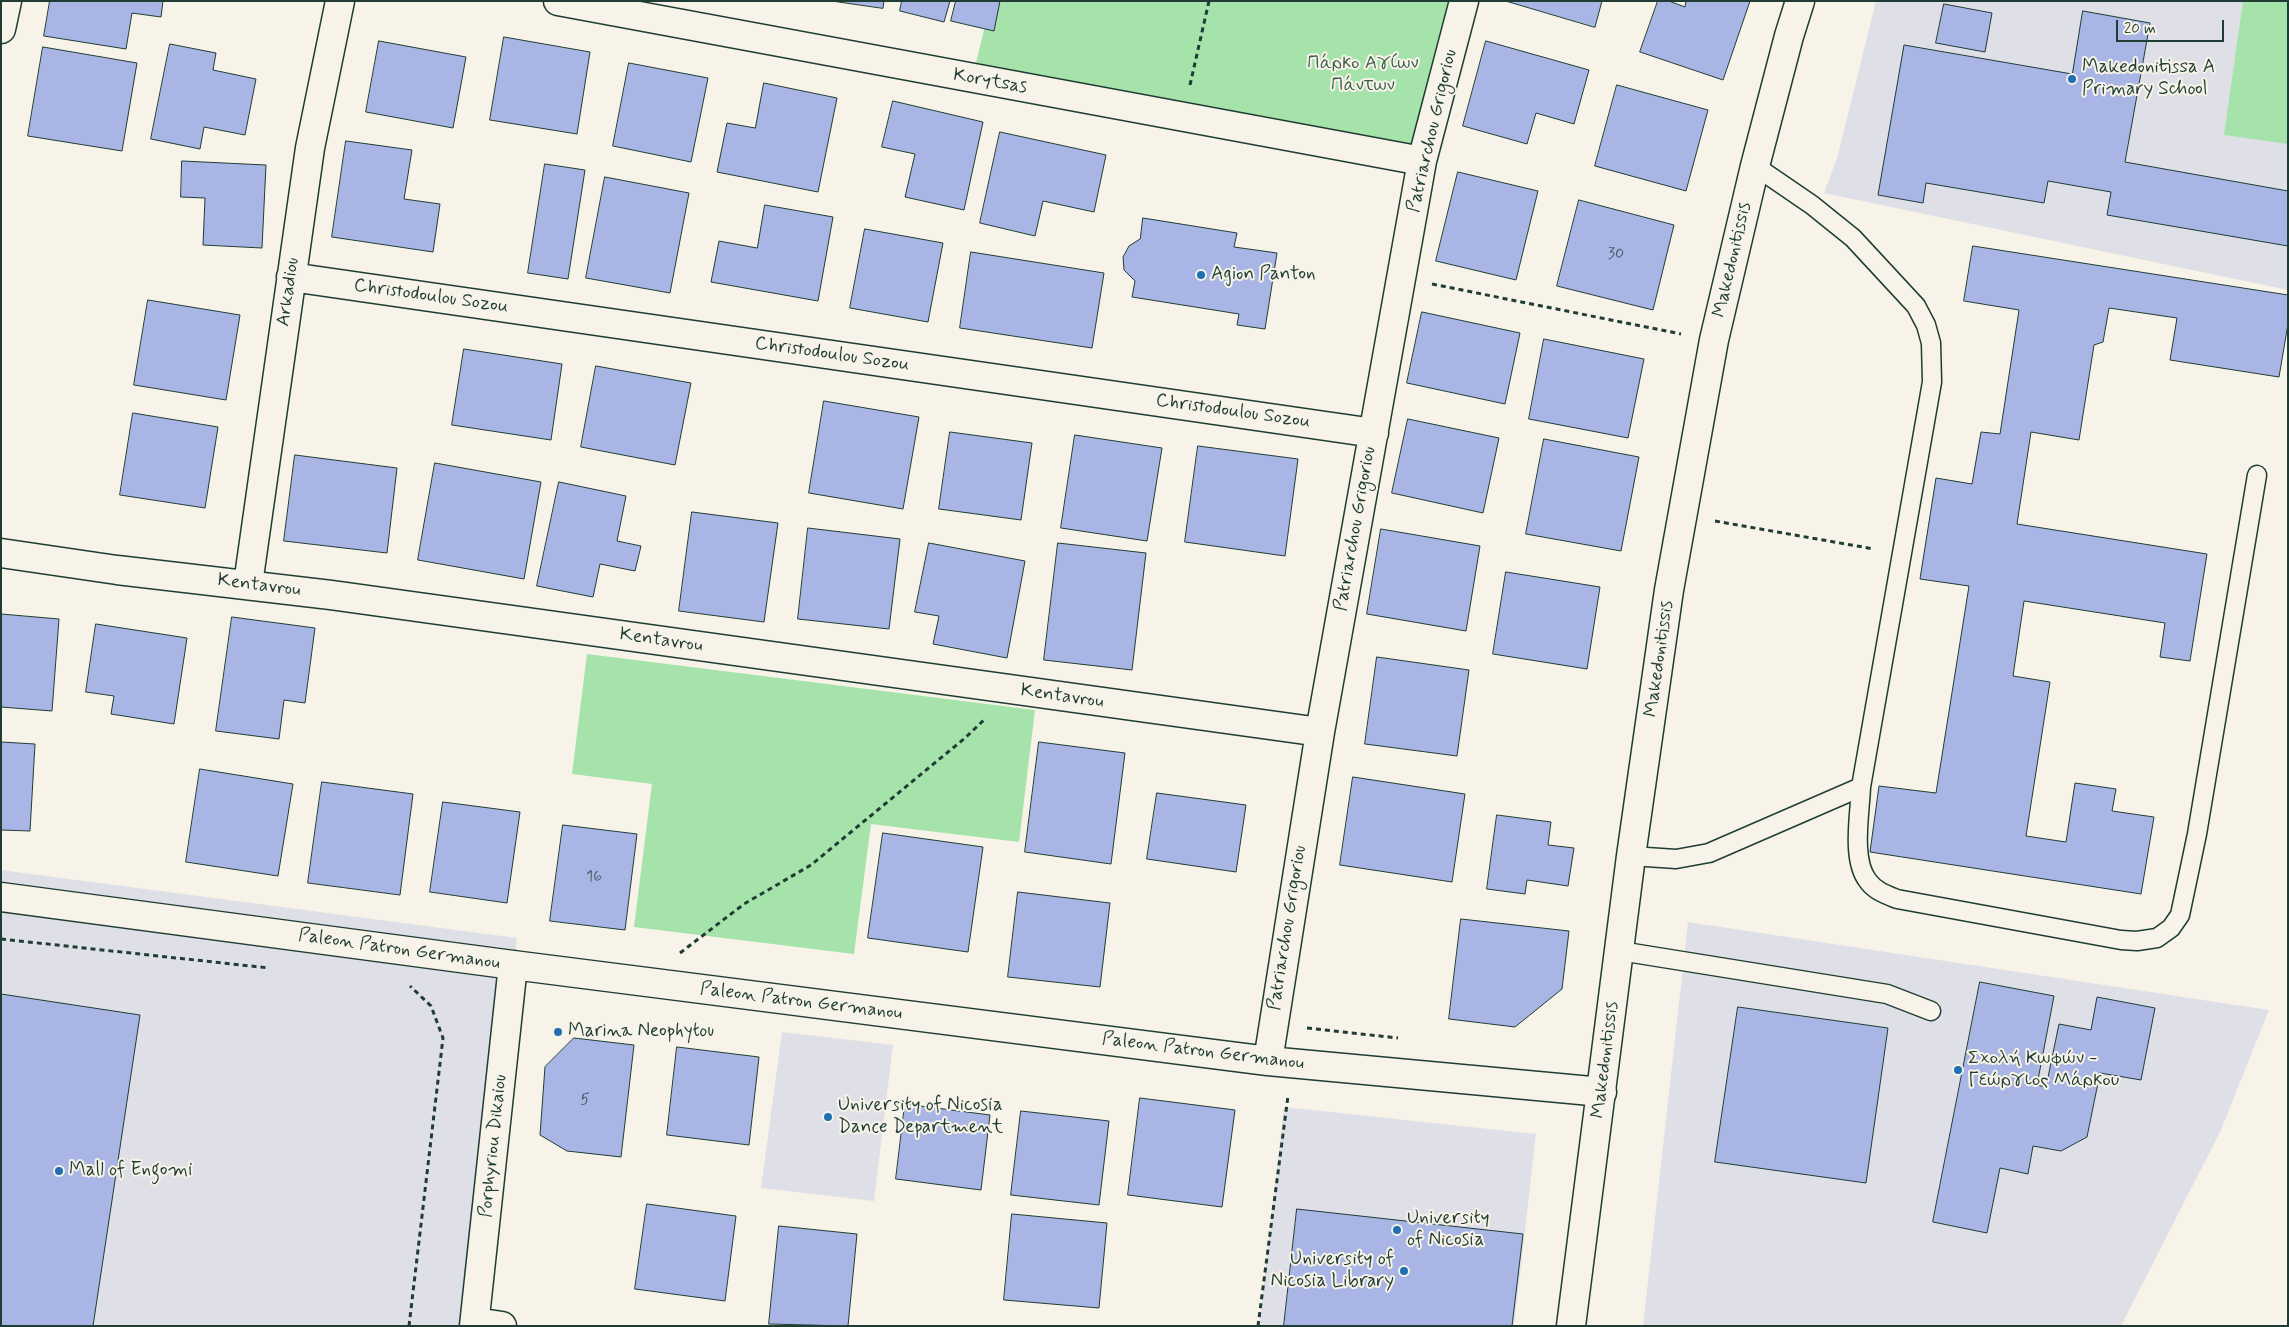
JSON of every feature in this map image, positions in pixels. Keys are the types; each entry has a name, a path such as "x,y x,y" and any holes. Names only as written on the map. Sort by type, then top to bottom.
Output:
{"street":[{"path":"1,29 7,1"},
{"name":"Arkadiou","path":"248,584 310,148 340,1"},
{"name":"Korytsas","path":"558,1 1422,161"},
{"name":"Patriarchou Grigoriou","path":"1279,1062 1320,732 1422,161 1464,1"},
{"name":"Makedonitissis","path":"1571,1326 1631,856 1669,590 1714,340 1755,166 1800,1"},
{"name":"Christodoulou Sozou","path":"291,277 1374,433"},
{"name":"Kentavrou","path":"1,553 117,570 248,584 1320,732"},
{"name":"Paleon Patron Germanou","path":"1,896 643,982 1279,1062 1602,1092"},
{"name":"Porphyriou Dikaiou","path":"475,1324 513,965"},
{"path":"475,1324 502,1326"}],"lane":[{"path":"1755,166 1812,205 1853,238 1916,306 1926,325 1931,343 1932,382 1861,787 1858,860 1868,882 1877,890 1897,899 2121,940 2138,941 2157,938 2171,928 2180,915 2197,834 2257,475"},
{"path":"1631,856 1676,859 1709,854 1861,787"},
{"path":"1620,951 1887,994 1931,1011"}],"path":[{"path":"1182,117 1209,1"},
{"path":"1402,278 1714,340"},
{"path":"1710,520 1902,554"},
{"path":"643,982 744,904 811,865 965,738 1016,690"},
{"path":"1,939 274,969"},
{"path":"408,984 431,1006 443,1038 409,1326"},
{"path":"1258,1326 1279,1062"}],"shaded area":[{"name":"Makedonitissa A Primary School","path":"1876,1 2288,1 2288,290 1824,193 1837,158"},
{"path":"1,870 517,938 467,1326 1,1326"},
{"name":"Σχολή Κωφών - Γεώργιος Μάρκου","path":"1688,922 2269,1010 2221,1130 2121,1326 1643,1326"},
{"name":"University of Nicosia Dance Department","path":"782,1032 893,1045 874,1201 761,1188"},
{"name":"University of Nicosia","path":"1284,1107 1536,1134 1514,1326 1259,1326"}],"green space":[{"name":"Πάρκο Αγίων Πάντων","path":"991,1 1454,1 1422,161 972,79"},
{"path":"2243,1 2288,1 2288,144 2224,135"},
{"path":"587,654 1035,710 1019,842 871,824 854,954 634,927 652,784 572,774"}],"building":[{"path":"50,1 163,1 161,17 132,13 126,49 44,36"},
{"path":"832,1 884,1 883,8"},
{"path":"902,1 950,1 944,22 900,11"},
{"path":"956,1 1000,1 994,31 951,21"},
{"path":"1506,1 1602,1 1595,27"},
{"path":"1658,1 1669,1 1685,7 1686,1 1750,1 1723,80 1640,52"},
{"path":"1944,4 1992,13 1985,52 1936,43"},
{"path":"2083,11 2150,23 2125,162 2288,191 2288,246 2107,215 2111,192 2048,181 2044,203 1926,183 1923,203 1878,195 1904,45 2072,74"},
{"path":"504,37 590,52 577,134 490,120"},
{"path":"379,41 466,57 453,128 366,112"},
{"path":"1486,41 1589,70 1574,124 1536,113 1527,144 1463,126"},
{"path":"170,44 216,53 213,70 256,79 245,135 204,127 200,149 151,139"},
{"path":"43,47 137,63 122,151 28,136"},
{"path":"629,63 708,78 691,162 613,146"},
{"path":"764,83 837,98 818,192 717,172 727,123 755,128"},
{"path":"1617,85 1708,110 1686,191 1595,166"},
{"path":"893,101 983,122 964,210 905,197 915,154 882,147"},
{"path":"1000,132 1106,155 1094,212 1043,201 1035,236 980,223"},
{"path":"346,141 412,150 404,199 440,204 433,252 332,237"},
{"path":"182,161 266,165 262,248 203,245 205,198 181,197"},
{"path":"545,164 585,170 568,279 528,273"},
{"path":"1458,172 1538,191 1516,280 1436,261"},
{"path":"605,177 689,193 670,293 586,278"},
{"path":"1579,200 1674,225 1653,310 1557,286"},
{"path":"765,205 833,217 818,301 711,282 719,241 757,248"},
{"name":"Agion Panton","path":"1143,218 1237,233 1234,247 1277,253 1265,329 1237,325 1239,314 1132,297 1135,281 1124,270 1123,257 1129,246 1140,239"},
{"path":"865,229 943,243 928,322 850,308"},
{"path":"1973,246 2288,295 2288,324 2279,377 2170,360 2177,318 2109,308 2103,342 2094,345 2079,440 2031,432 2017,524 2207,554 2190,661 2160,657 2165,623 2024,601 2013,676 2050,682 2026,836 2066,842 2075,783 2116,789 2112,811 2154,817 2141,894 1870,852 1879,786 1936,793 1969,586 1920,579 1936,478 1972,484 1981,432 2000,434 2019,310 1964,301"},
{"path":"971,252 1104,273 1092,348 960,328"},
{"path":"148,300 240,315 226,400 134,385"},
{"path":"1422,312 1520,333 1505,404 1407,383"},
{"path":"1544,339 1644,359 1628,438 1529,419"},
{"path":"464,349 562,364 551,440 452,425"},
{"path":"596,366 691,383 675,465 581,447"},
{"path":"824,401 919,417 903,509 809,493"},
{"path":"133,413 218,427 205,508 120,495"},
{"path":"1408,419 1499,438 1483,513 1392,493"},
{"path":"950,432 1032,443 1021,520 939,509"},
{"path":"1075,435 1162,448 1147,541 1061,528"},
{"path":"1544,439 1639,457 1621,551 1526,534"},
{"path":"1198,446 1298,459 1285,556 1185,542"},
{"path":"295,455 397,468 387,553 284,541"},
{"path":"435,463 541,482 524,579 418,560"},
{"path":"559,482 626,496 617,541 641,546 635,571 600,564 593,597 537,586"},
{"path":"692,512 778,523 764,622 679,611"},
{"path":"808,528 900,539 889,629 798,619"},
{"path":"1381,529 1480,546 1466,631 1367,614"},
{"path":"929,543 1025,561 1007,658 933,644 939,616 915,612"},
{"path":"1058,543 1146,553 1132,670 1044,660"},
{"path":"1506,572 1600,587 1587,669 1493,654"},
{"path":"1,614 59,619 52,711 1,707"},
{"path":"232,617 315,628 305,703 284,700 279,739 216,731"},
{"path":"96,624 187,638 174,724 111,714 114,696 86,692"},
{"path":"1377,657 1469,670 1457,756 1365,744"},
{"path":"1,742 35,744 30,831 1,830"},
{"path":"1039,742 1125,753 1111,864 1025,852"},
{"path":"200,769 293,784 278,876 186,862"},
{"path":"1353,777 1465,794 1452,882 1340,865"},
{"path":"322,782 413,794 400,895 308,883"},
{"path":"1157,793 1246,805 1236,872 1147,859"},
{"path":"443,802 520,812 507,903 430,892"},
{"path":"1497,815 1551,822 1548,845 1574,848 1568,886 1527,880 1525,894 1487,889"},
{"path":"563,825 637,834 625,930 550,921"},
{"path":"883,833 983,847 968,952 868,938"},
{"path":"1018,892 1110,903 1100,987 1008,977"},
{"path":"1461,919 1569,931 1562,989 1515,1027 1449,1019"},
{"path":"1980,982 2054,996 2037,1085 2046,1087 2059,1024 2091,1030 2097,997 2155,1008 2141,1080 2100,1073 2087,1137 2061,1151 2033,1146 2028,1174 2000,1168 1987,1233 1933,1222"},
{"name":"Mall of Engomi","path":"1,994 140,1015 93,1326 1,1326"},
{"path":"1738,1007 1888,1028 1866,1183 1715,1162"},
{"path":"574,1038 634,1045 621,1157 567,1151 540,1135 545,1067"},
{"path":"677,1047 759,1057 749,1145 667,1135"},
{"path":"1140,1098 1235,1110 1222,1207 1128,1195"},
{"path":"905,1104 990,1115 981,1190 896,1179"},
{"path":"1021,1111 1109,1121 1099,1205 1011,1195"},
{"path":"647,1204 736,1216 725,1301 635,1289"},
{"name":"University of Nicosia Library","path":"1297,1209 1523,1234 1512,1326 1284,1326"},
{"path":"1012,1214 1107,1223 1099,1308 1004,1300"},
{"path":"779,1226 857,1234 848,1326 769,1324"}],"place":[{"name":"Makedonitissa A Primary School","path":"2072,79"},
{"name":"Agion Panton","path":"1201,275"},
{"name":"Marina Neophytou","path":"558,1032"},
{"name":"Σχολή Κωφών - Γεώργιος Μάρκου","path":"1958,1070"},
{"name":"University of Nicosia Dance Department","path":"828,1117"},
{"name":"Mall of Engomi","path":"59,1171"},
{"name":"University of Nicosia","path":"1397,1230"},
{"name":"University of Nicosia Library","path":"1404,1271"}]}
